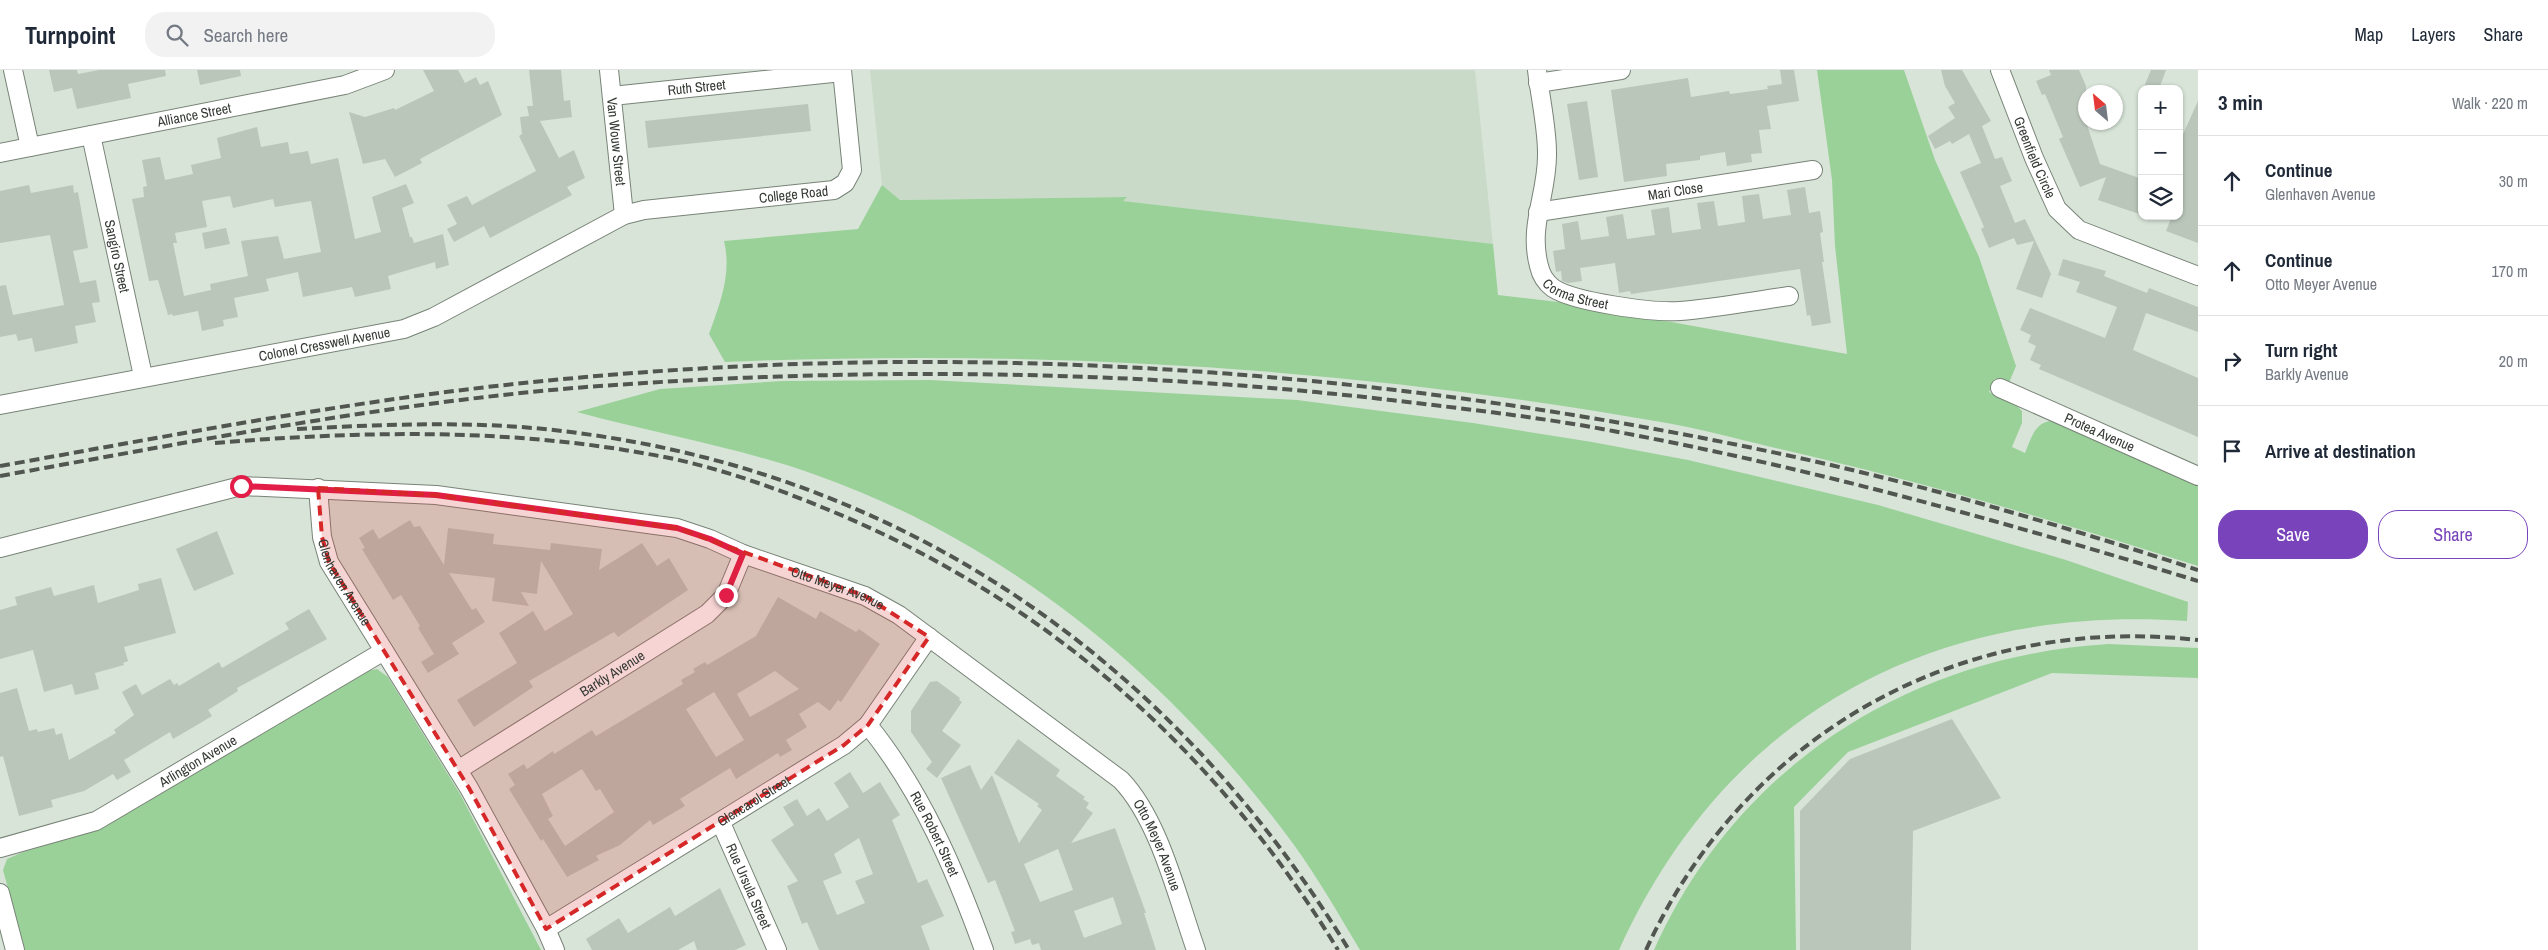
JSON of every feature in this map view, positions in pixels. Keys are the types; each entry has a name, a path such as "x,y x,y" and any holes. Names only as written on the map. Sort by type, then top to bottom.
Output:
{"street":[{"path":"13,70 30,147"},
{"name":"Van Wouw Street","path":"608,70 624,214"},
{"path":"1538,77 1621,70"},
{"name":"Greenfield Circle","path":"2000,70 2034,158 2057,209 2079,230 2198,276"},
{"name":"Alliance Street","path":"0,153 345,85 381,71"},
{"name":"Ruth Street","path":"612,96 842,71"},
{"name":"College Road","path":"624,214 644,210 827,191 840,187 849,177 853,162 842,71"},
{"name":"Corma Street","path":"1538,77 1547,154 1534,230 1539,267 1544,279 1554,288 1568,294 1614,305 1678,311 1789,296"},
{"name":"Sangiro Street","path":"92,134 144,376"},
{"name":"Mari Close","path":"1538,212 1813,170"},
{"name":"Colonel Cresswell Avenue","path":"0,405 144,376 404,329 434,317 624,214"},
{"name":"Protea Avenue","path":"2000,388 2198,476"},
{"path":"0,548 241,486 318,488"},
{"name":"Otto Meyer Avenue","path":"318,488 436,495 677,528 710,539 743,554 865,596 929,637 1109,769 1133,792 1150,820 1196,950"},
{"name":"Glenhaven Avenue","path":"318,488 322,537 329,562 458,770 546,929 555,950"},
{"name":"Barkly Avenue","path":"458,770 707,614 726,595 743,554"},
{"name":"Glencarol Street","path":"546,929 844,746 868,725 929,637"},
{"name":"Arlington Avenue","path":"0,848 96,821 384,651"},
{"name":"Rue Robert Street","path":"868,725 896,759 927,813 966,900 984,950"},
{"name":"Rue Ursula Street","path":"721,823 777,950"},
{"path":"0,893 16,950"}],"highlighted area":[{"path":"318,488 436,495 677,528 865,596 929,637 868,725 844,745 546,929 469,788 329,562 322,537"}],"shaded area":[{"path":"870,70 1475,70 1493,244 1123,201 1126,197 899,200 882,185"}],"green space":[{"path":"1817,70 1904,70 1935,160 1979,257 2016,366 2008,385 1995,379 1989,392 2015,404 2022,411 2022,423 2012,447 2025,453 2038,427 2054,421 2198,485 2198,566 1986,502 1879,473 1689,427 1544,403 1311,375 1194,366 961,358 725,362 709,334 721,300 726,277 727,265 724,241 858,229 882,185 900,200 1127,197 1123,201 1493,244 1498,295 1567,303 1847,354 1835,246 1832,180"},
{"path":"930,380 1297,400 1473,423 1688,460 1878,505 2066,560 2188,602 2187,621 2094,621 2006,632 1923,655 1848,691 1779,738 1717,797 1664,867 1619,950 1360,950 1320,883 1294,845 1247,785 1196,727 1141,674 1083,624 1021,579 956,539 888,504 816,475 757,456 577,412 660,389 783,381"},
{"path":"2109,644 2198,648 2198,678 2052,673 1848,752 1794,807 1796,950 1654,950 1689,884 1732,826 1782,775 1838,732 1899,697 1966,671 2036,653"},
{"path":"377,669 388,677 460,794 541,950 25,950 3,870 7,859 23,852 103,828 367,671"}],"building":[{"path":"49,70 77,70 78,74 99,70 165,70 166,76 128,84 131,98 77,109 72,88 54,92"},
{"path":"197,70 240,70 241,76 200,85"},
{"path":"423,70 458,70 465,83 476,77 480,85 488,81 502,115 420,159 422,163 395,177 385,159 363,164 349,112 365,117 394,108 395,110 434,91"},
{"path":"529,70 561,70 564,101 570,100 572,117 540,121 559,158 574,150 585,178 567,187 572,195 490,238 484,226 454,242 447,229 457,224 447,205 467,196 472,205 536,171 519,136 522,134 520,117 529,116 527,106 533,106"},
{"path":"1780,70 1794,70 1799,101 1767,106 1771,129 1759,130 1762,153 1751,154 1752,162 1727,166 1725,152 1700,156 1700,160 1666,164 1667,176 1624,182 1611,90 1688,78 1691,97 1729,91 1730,94 1768,89 1767,86 1782,84"},
{"path":"1941,70 1962,70 1991,121 1982,126 1995,159 2002,157 2012,181 2000,186 2015,223 2025,219 2051,274 2042,298 2016,289 2034,241 2017,245 2014,238 1989,248 1981,229 1984,227 1960,172 1981,163 1969,134 1952,144 1950,141 1935,149 1928,136 1955,118 1948,107 1955,103 1945,86"},
{"path":"2049,70 2079,70 2086,85 2078,85 2078,130 2089,130 2100,164 2138,178 2138,214 2098,200 2106,177 2080,187 2059,139 2063,137 2045,94 2042,95 2036,81 2051,75"},
{"path":"2151,70 2166,70 2160,85 2145,85"},
{"path":"1587,101 1598,177 1579,180 1567,104"},
{"path":"2198,101 2198,243 2166,231 2170,220 2183,220 2183,134"},
{"path":"808,104 811,131 648,148 645,121"},
{"path":"257,127 261,147 288,142 290,154 308,151 311,164 338,158 355,239 381,232 372,197 406,184 414,203 402,208 410,237 412,237 414,243 443,234 449,265 436,269 435,262 388,276 391,289 355,297 352,287 303,297 298,272 266,279 269,291 234,298 238,317 223,320 224,326 202,331 198,311 173,316 172,314 168,315 158,280 149,281 132,199 144,197 143,187 147,186 142,160 160,157 165,180 193,174 191,165 221,158 217,138","holes":["230,196 233,208 273,199 275,207 311,201 321,252 284,259 278,236 241,241 248,276 210,284 211,290 184,296 173,243 177,243 175,233 207,227 202,201"]},
{"path":"29,185 31,193 73,185 74,193 78,192 88,248 73,251 80,283 96,280 100,302 92,303 96,322 75,326 78,343 35,352 32,338 18,341 16,334 0,337 0,286 6,285 13,315 64,305 50,235 0,243 0,191"},
{"path":"1805,187 1809,213 1820,211 1823,232 1820,233 1824,262 1822,262 1831,323 1812,326 1810,315 1807,316 1800,269 1631,294 1630,291 1619,293 1615,263 1580,268 1582,281 1568,283 1562,281 1561,271 1556,272 1553,251 1565,249 1562,224 1578,221 1581,240 1609,236 1606,217 1623,214 1627,239 1655,235 1651,210 1669,207 1672,233 1701,229 1697,203 1714,201 1718,226 1745,222 1742,196 1759,194 1763,219 1791,215 1787,190"},
{"path":"226,228 230,244 205,249 202,233"},
{"path":"2063,259 2106,271 2104,276 2147,293 2149,288 2198,307 2198,332 2146,313 2133,350 2198,378 2198,437 2039,369 2041,365 2030,360 2036,346 2028,342 2031,335 2020,330 2030,308 2105,338 2117,307 2076,292 2080,282 2058,275"},
{"path":"410,520 414,527 420,526 444,565 448,528 494,534 493,544 550,550 551,543 602,549 599,570 642,543 657,566 669,558 688,590 618,637 614,632 529,681 533,687 474,727 457,700 517,663 499,633 533,611 545,631 573,614 541,561 537,594 521,592 529,606 492,601 495,578 449,573 472,610 476,608 485,622 452,643 459,654 428,673 421,662 434,654 418,628 420,626 401,595 393,600 362,549 365,548 359,538 373,529 379,539"},
{"path":"217,531 234,574 194,591 176,549"},
{"path":"161,578 176,633 124,647 128,661 123,663 124,665 95,673 99,689 75,695 72,684 44,692 33,650 0,659 0,610 17,605 15,597 51,587 54,596 94,585 98,603 139,590 138,584"},
{"path":"778,597 816,619 820,611 856,632 859,629 880,644 841,702 838,700 830,711 818,702 799,714 807,727 786,740 792,750 780,757 778,753 736,779 730,768 680,799 685,806 653,825 650,820 620,845 596,856 599,860 567,877 543,839 541,841 509,789 515,785 508,774 524,764 527,769 553,751 554,754 592,730 596,736 683,684 681,680 695,672 693,669 705,662 707,665 756,636","holes":["775,671 799,689 750,717 737,694","714,692 744,740 716,757 686,709","582,769 596,791 600,789 614,812 565,846 548,819 553,816 542,794"]},
{"path":"309,609 327,639 237,688 238,691 208,710 212,716 197,725 173,739 170,732 124,760 131,772 117,780 113,774 84,791 51,800 53,807 19,816 3,756 0,757 0,693 17,688 29,731 37,729 38,732 54,728 56,735 62,733 69,760 116,733 114,730 134,715 122,692 136,684 142,695 170,679 174,685 177,683 179,686 219,662 222,668 289,629 285,623"},
{"path":"937,681 960,698 959,700 962,702 942,731 961,745 937,778 926,769 932,762 911,732 911,711 930,682"},
{"path":"1952,719 2001,798 1913,831 1911,950 1800,950 1800,811 1850,759"},
{"path":"1018,739 1060,770 1056,776 1085,797 1083,799 1089,803 1086,808 1093,813 1071,843 1115,828 1146,913 1144,913 1156,950 1041,950 1039,943 1032,945 1030,939 1015,944 1011,932 1015,931 995,880 988,883 941,778 970,765 981,790 992,775 1019,843 1042,810 1037,806 1039,804 994,773","holes":["1058,849 1073,890 1040,902 1024,864","1113,897 1122,924 1084,938 1074,911"]},
{"path":"850,772 863,793 880,782 900,815 892,820 918,883 927,879 944,916 921,926 930,950 819,950 807,922 802,924 787,886 798,881 771,840 794,825 783,807 797,799 807,816 819,808 827,821 849,807 834,783","holes":["859,838 873,874 855,881 865,903 837,915 823,881 842,873 834,854"]},
{"path":"720,888 746,945 735,950 697,950 694,941 678,950 592,950 586,939 619,918 628,933 670,907 675,916"}],"railway":[{"path":"0,466 358,404 502,385 575,378 724,367 874,362 1024,363 1173,370 1323,382 1472,400 1620,423 1767,451 1876,476 1984,504 2198,570"},
{"path":"0,476 292,424 439,403 586,387 787,376 989,374 1090,377 1291,390 1391,400 1530,417 1586,426 1835,479 1981,517 2198,581"},
{"path":"297,429 438,424 508,426 578,433 700,456 815,492 923,541 1023,601 1117,673 1202,755 1280,848 1349,950"},
{"path":"215,443 323,436 432,434 487,436 595,446 693,463 760,483 824,508 904,544 979,586 1050,634 1117,687 1179,745 1237,808 1290,877 1338,950"},
{"path":"1646,950 1688,873 1741,806 1802,749 1871,704 1946,669 2026,647 2111,637 2198,640"}],"route":[{"path":"241,486 318,488 436,495 677,528 710,539 743,554 726,595"}]}
